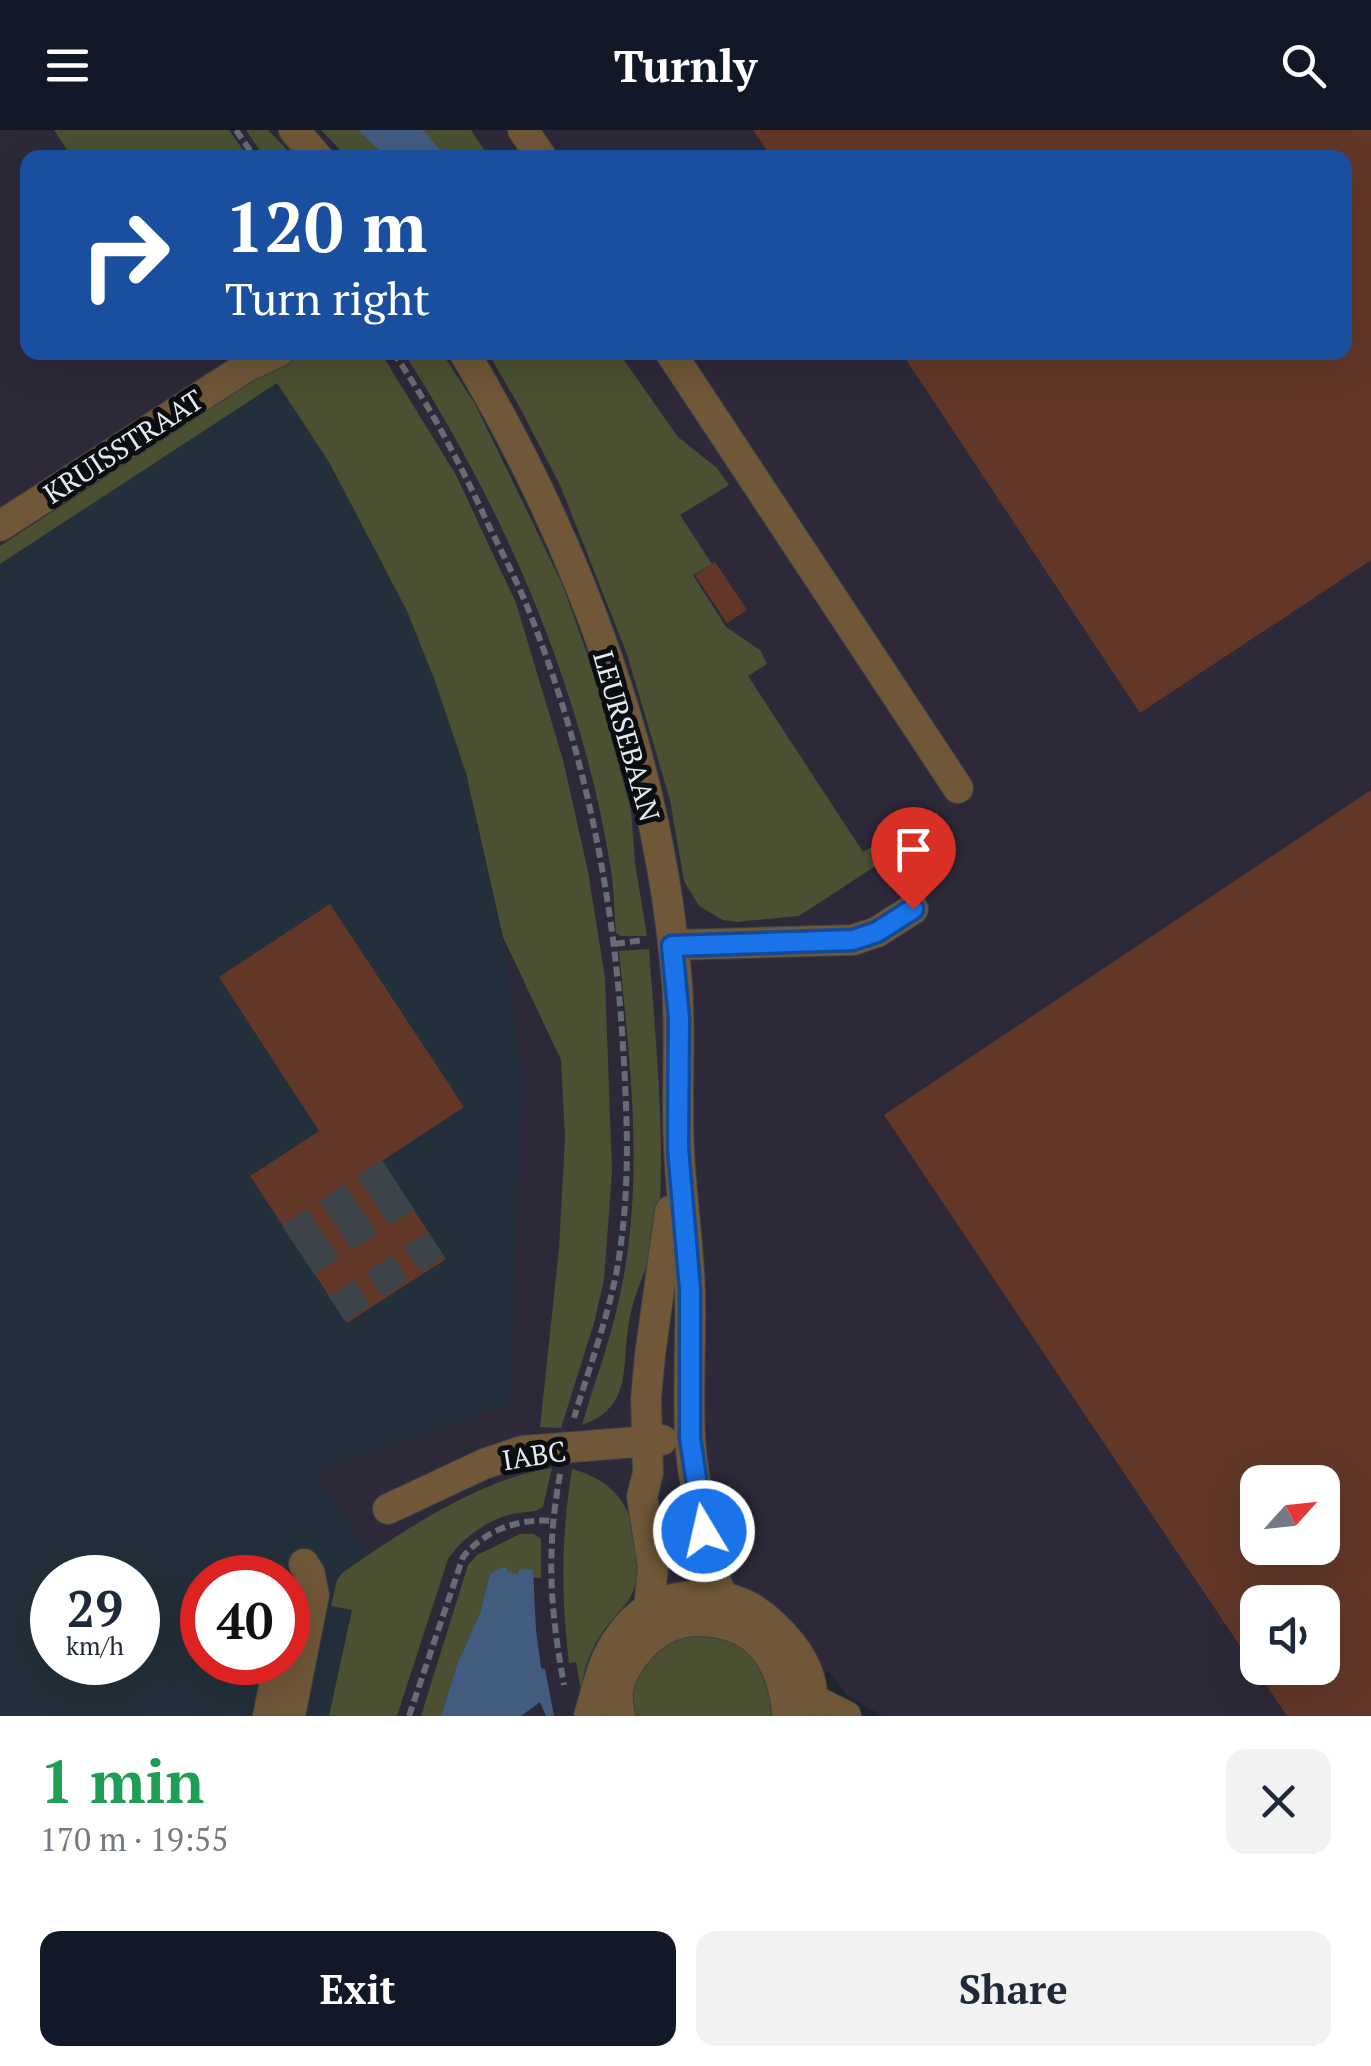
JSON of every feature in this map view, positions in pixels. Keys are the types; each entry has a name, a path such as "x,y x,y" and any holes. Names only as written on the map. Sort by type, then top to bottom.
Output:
{"street":[{"path":"294,130 311,150"},
{"name":"KRUISSTRAAT","path":"0,526 253,360"},
{"name":"LEURSEBAAN","path":"469,360 541,494 608,659 662,870 679,1018 678,1148 690,1289 690,1438 709,1559 724,1596"},
{"path":"675,360 958,788"},
{"path":"672,946 853,940 877,932 913,909"},
{"name":"LEURSEBAAN","path":"670,1610 660,1494 648,1473 646,1399 678,1148"},
{"name":"IABC","path":"388,1508 522,1451 690,1438"},
{"path":"310,1574 314,1595 310,1615"},
{"path":"670,1610 703,1594 724,1596 756,1608 801,1657 812,1688 806,1710"},
{"path":"592,1706 617,1697 619,1681 627,1666 646,1640 667,1627 670,1610"},
{"path":"670,1610 736,1626 757,1641 782,1678 787,1712 806,1710 846,1716"},
{"path":"268,1716 274,1685"},
{"path":"290,1716 296,1685"}],"path":[{"path":"398,360 465,474 524,599 558,694 587,796 615,944 627,1116 622,1244 612,1292 565,1449 553,1521 550,1579 554,1628 592,1706"},
{"path":"409,1716 462,1557 494,1531 530,1520 553,1521"}],"shaded area":[{"path":"0,130 1371,130 1371,1716 883,1716 849,1697 828,1671 762,1716 0,1716"},
{"path":"277,382 329,462 407,611 466,773 487,862 503,937 522,1075 510,1404 314,1470 417,1628 387,1716 0,1716 0,564"}],"green space":[{"path":"54,130 229,130 243,150 67,150"},
{"path":"246,130 268,130 287,150 259,150"},
{"path":"321,130 471,130 484,150 340,150"},
{"path":"288,360 385,360 456,475 516,603 563,760 588,871 605,978 612,1172 604,1280 561,1428 540,1427 559,1249 565,1139 561,1060 503,937 466,773 435,681 407,611 329,462 277,383 0,564 0,546"},
{"path":"408,360 447,360 475,404 563,586 594,673 631,810 647,936 616,933 611,873 597,796 558,663 505,535"},
{"path":"492,360 624,360 678,437 717,468 729,485 680,515 712,564 693,575 726,627 760,650 767,664 748,676 863,852 884,840 894,854 799,916 736,922 723,920 699,906 684,881 670,800 627,654 560,485"},
{"path":"649,949 660,1124 658,1224 631,1311 618,1396 599,1417 582,1425 609,1338 629,1243 633,1118 619,951"},
{"path":"552,1468 543,1507 484,1525 448,1559 397,1716 329,1716 352,1610 331,1606 342,1573 415,1525 470,1495 526,1473"},
{"path":"572,1469 601,1481 621,1500 632,1525 637,1561 632,1594 596,1643 581,1690 576,1662 569,1663 564,1589 564,1542"},
{"path":"520,1534 534,1534 541,1539 541,1578 533,1578 532,1570 490,1574 480,1613 457,1664 441,1716 421,1716 468,1565 477,1555"},
{"path":"694,1632 733,1639 764,1667 775,1716 631,1716 633,1685 657,1646"}],"water":[{"path":"358,130 423,130 440,150 379,150"},
{"path":"502,1567 518,1574 519,1569 533,1570 541,1668 545,1669 554,1716 546,1716 540,1702 521,1716 441,1716 457,1664 480,1613 490,1574"}],"building":[{"path":"753,130 1371,130 1371,560 1140,713 906,360 1352,360 1352,150 767,150"},
{"path":"715,562 747,610 727,623 695,575"},
{"path":"1371,790 1371,1716 1287,1716 1266,1685 1340,1685 1340,1585 1240,1585 1240,1646 884,1115"},
{"path":"330,904 464,1107 382,1161 446,1259 347,1323 250,1176 319,1131 219,977"}],"tunnel":[{"path":"290,1238 390,1172"},
{"path":"306,1262 406,1197"},
{"path":"337,1309 436,1244"}],"route":[{"path":"704,1531 690,1438 690,1289 678,1148 679,1018 672,946 861,939 913,909"}]}
